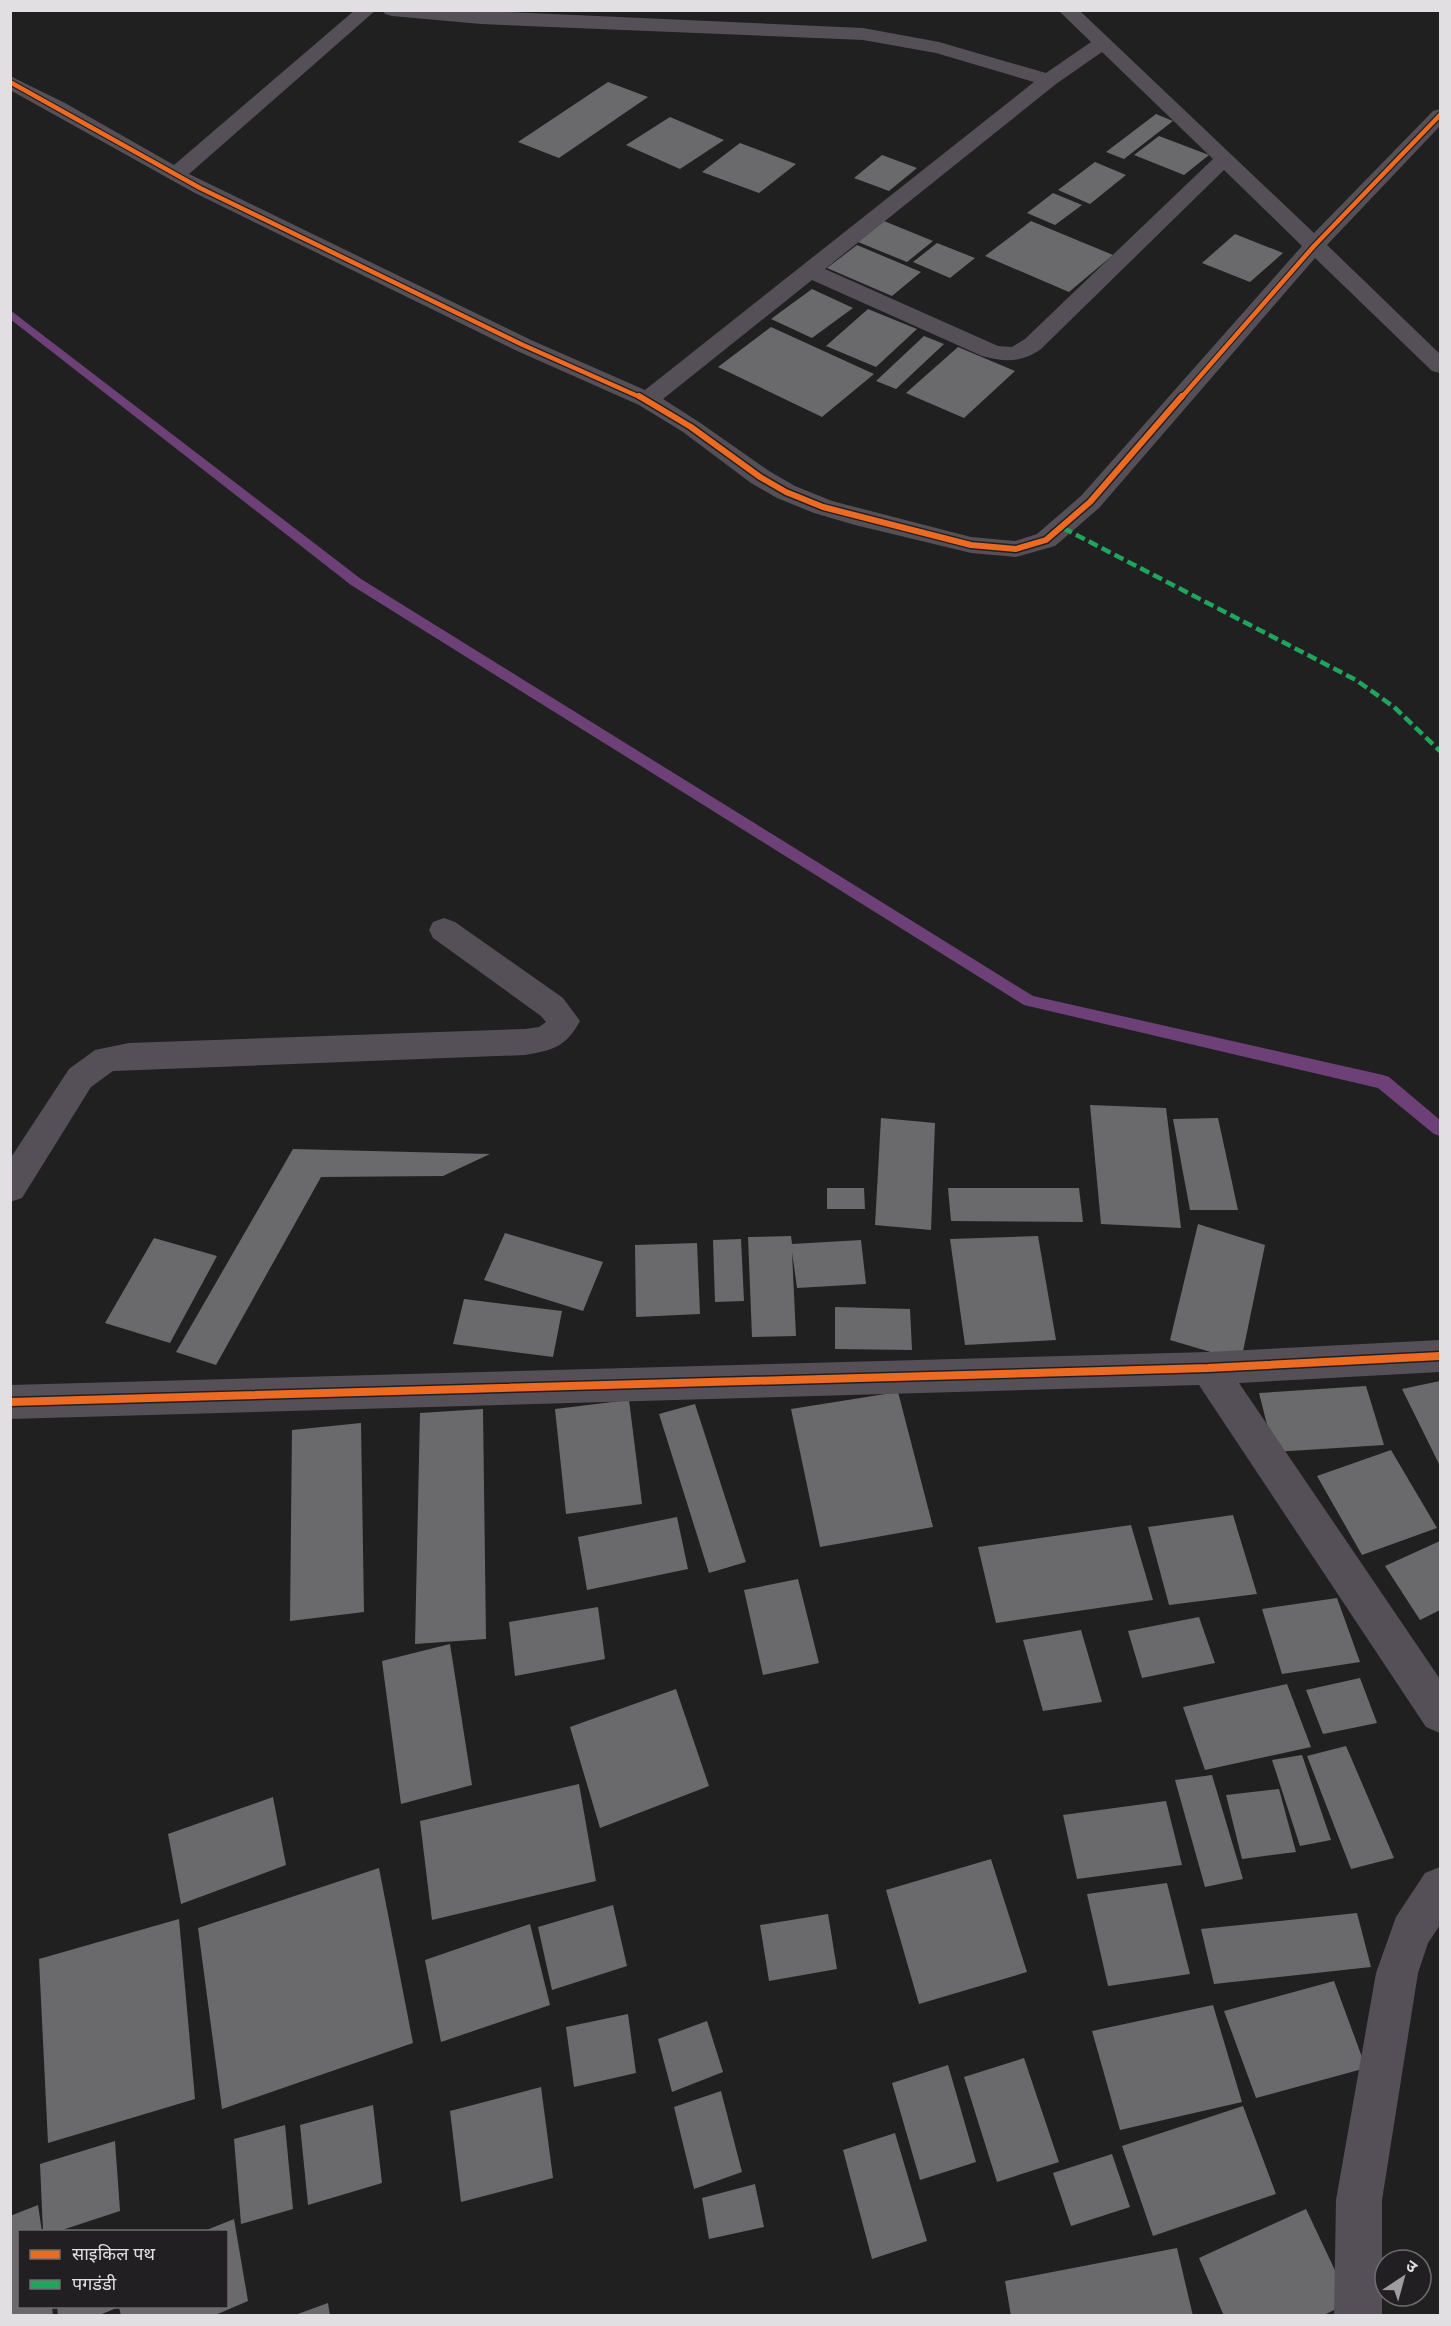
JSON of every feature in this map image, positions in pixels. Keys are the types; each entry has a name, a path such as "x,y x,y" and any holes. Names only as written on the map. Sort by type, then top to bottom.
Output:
{"street":[{"path":"175,175 367,10"},
{"path":"392,10 471,17 863,34 939,48 1049,80"},
{"path":"1067,10 1440,366"},
{"path":"647,400 1049,80 1103,42"},
{"path":"10,82 71,113 175,175 523,345 647,400 692,427 760,477 786,492 823,507 887,525 972,545 1016,549 1047,540 1090,502 1314,246 1440,115"},
{"path":"810,271 990,351 1008,356 1023,352 1224,159"},
{"path":"10,1188 80,1078 106,1059 129,1056 525,1042 547,1038 559,1032 564,1021 552,1006 444,930"},
{"path":"10,1402 1208,1368 1440,1356"},
{"path":"1208,1368 1440,1713"},
{"path":"1358,2316 1359,2200 1397,1973 1411,1932 1438,1899"}],"building":[{"path":"608,82 648,97 559,158 518,142"},
{"path":"1156,114 1173,121 1124,159 1106,152"},
{"path":"670,117 724,140 680,169 626,145"},
{"path":"1159,136 1209,155 1184,175 1134,155"},
{"path":"740,143 796,164 759,193 702,172"},
{"path":"882,155 917,168 889,191 854,178"},
{"path":"1095,162 1126,175 1090,204 1058,190"},
{"path":"1053,193 1082,205 1055,225 1027,213"},
{"path":"884,221 933,241 907,262 858,242"},
{"path":"1031,221 1113,255 1069,292 985,256"},
{"path":"1235,234 1283,253 1250,282 1202,263"},
{"path":"937,243 975,258 950,278 913,262"},
{"path":"857,245 921,272 892,296 827,268"},
{"path":"812,289 853,308 812,338 771,319"},
{"path":"868,309 917,329 876,367 826,346"},
{"path":"771,327 874,374 822,417 718,367"},
{"path":"924,336 944,344 896,389 876,381"},
{"path":"958,347 1015,371 964,418 906,393"},
{"path":"1090,1105 1166,1108 1181,1228 1101,1224"},
{"path":"881,1118 935,1123 931,1230 875,1225"},
{"path":"1218,1118 1238,1210 1190,1210 1173,1119"},
{"path":"293,1149 490,1154 443,1176 321,1177 216,1365 176,1352"},
{"path":"827,1188 864,1188 865,1209 827,1209"},
{"path":"948,1188 1079,1188 1083,1222 951,1221"},
{"path":"1198,1224 1265,1245 1241,1361 1170,1340"},
{"path":"505,1233 603,1262 583,1311 484,1280"},
{"path":"791,1236 792,1244 861,1240 866,1284 797,1288 792,1252 796,1336 752,1337 748,1237"},
{"path":"1038,1236 1056,1340 965,1345 950,1239"},
{"path":"154,1238 217,1256 170,1343 105,1323"},
{"path":"741,1239 744,1301 715,1302 713,1240"},
{"path":"697,1243 700,1314 636,1317 635,1245"},
{"path":"464,1299 562,1311 553,1357 453,1344"},
{"path":"835,1307 910,1309 912,1350 835,1349"},
{"path":"1440,1381 1440,1466 1402,1389"},
{"path":"1366,1386 1384,1445 1274,1452 1259,1393"},
{"path":"898,1392 933,1527 820,1547 791,1409"},
{"path":"629,1400 642,1504 566,1514 555,1409"},
{"path":"695,1404 746,1562 709,1573 659,1414"},
{"path":"483,1409 486,1639 415,1644 420,1413"},
{"path":"361,1423 364,1612 290,1621 292,1430"},
{"path":"1391,1450 1437,1528 1362,1555 1317,1476"},
{"path":"1233,1515 1257,1594 1169,1605 1148,1527"},
{"path":"677,1517 688,1569 587,1590 578,1537"},
{"path":"1131,1525 1153,1600 996,1623 978,1547"},
{"path":"1440,1541 1440,1610 1420,1620 1385,1566"},
{"path":"798,1579 819,1663 763,1675 744,1590"},
{"path":"1337,1598 1360,1662 1282,1674 1262,1609"},
{"path":"598,1607 605,1659 515,1676 509,1622"},
{"path":"1199,1617 1215,1663 1142,1678 1128,1631"},
{"path":"1081,1630 1102,1702 1043,1711 1023,1640"},
{"path":"450,1644 472,1785 401,1804 382,1661"},
{"path":"1360,1678 1377,1723 1323,1734 1306,1690"},
{"path":"1287,1684 1311,1747 1205,1770 1183,1707"},
{"path":"676,1689 709,1786 600,1828 570,1727"},
{"path":"1346,1746 1394,1858 1351,1869 1307,1756"},
{"path":"1302,1755 1331,1840 1300,1846 1272,1760"},
{"path":"1212,1775 1243,1879 1205,1887 1175,1780"},
{"path":"579,1784 596,1881 432,1920 420,1821"},
{"path":"1279,1789 1296,1852 1242,1859 1226,1795"},
{"path":"273,1797 286,1865 181,1904 168,1834"},
{"path":"1166,1801 1182,1865 1077,1879 1063,1815"},
{"path":"991,1859 1027,1972 919,2004 886,1890"},
{"path":"379,1868 413,2043 222,2109 198,1928"},
{"path":"1167,1883 1190,1974 1108,1986 1087,1894"},
{"path":"613,1905 627,1966 552,1990 538,1927"},
{"path":"1357,1913 1371,1967 1214,1984 1201,1929"},
{"path":"828,1914 837,1969 769,1981 760,1925"},
{"path":"179,1919 195,2099 48,2143 39,1959"},
{"path":"530,1924 550,2005 441,2042 425,1960"},
{"path":"1334,1981 1366,2068 1256,2098 1224,2011"},
{"path":"1213,2005 1242,2102 1120,2130 1092,2031"},
{"path":"628,2014 636,2073 574,2087 566,2027"},
{"path":"707,2021 723,2072 672,2092 658,2039"},
{"path":"1024,2058 1059,2162 997,2182 964,2077"},
{"path":"948,2065 976,2162 920,2180 892,2083"},
{"path":"541,2087 553,2178 461,2202 450,2111"},
{"path":"721,2091 742,2172 694,2189 674,2107"},
{"path":"373,2105 382,2183 308,2205 300,2125"},
{"path":"1243,2106 1276,2194 1153,2236 1122,2146"},
{"path":"285,2125 293,2209 241,2224 234,2139"},
{"path":"895,2133 927,2241 872,2259 843,2150"},
{"path":"115,2141 120,2211 62,2230 43,2230 40,2164"},
{"path":"1112,2154 1130,2207 1071,2226 1053,2173"},
{"path":"755,2184 764,2227 709,2239 702,2198"},
{"path":"38,2205 42,2230 18,2230 18,2308 52,2308 53,2316 10,2316 10,2216"},
{"path":"1306,2209 1350,2302 1322,2316 1224,2316 1199,2258"},
{"path":"234,2219 248,2301 213,2316 121,2316 119,2308 228,2308 228,2230 206,2230"},
{"path":"1177,2248 1193,2316 1011,2316 1005,2281"},
{"path":"328,2303 330,2316 295,2316 295,2315"},
{"path":"57,2308 117,2308 97,2316 58,2316"}],"waterway":[{"path":"10,313 356,582 1029,1001 1383,1082 1440,1129"}],"marked path":[{"path":"1063,528 1356,680 1394,707 1440,751"}],"cycle path":[{"path":"10,82 200,188 523,345 647,400 691,427 760,477 786,492 823,507 864,519 971,545 1016,549 1046,540 1090,502 1314,246 1440,115"},
{"path":"10,1402 1208,1368 1440,1356"}]}
